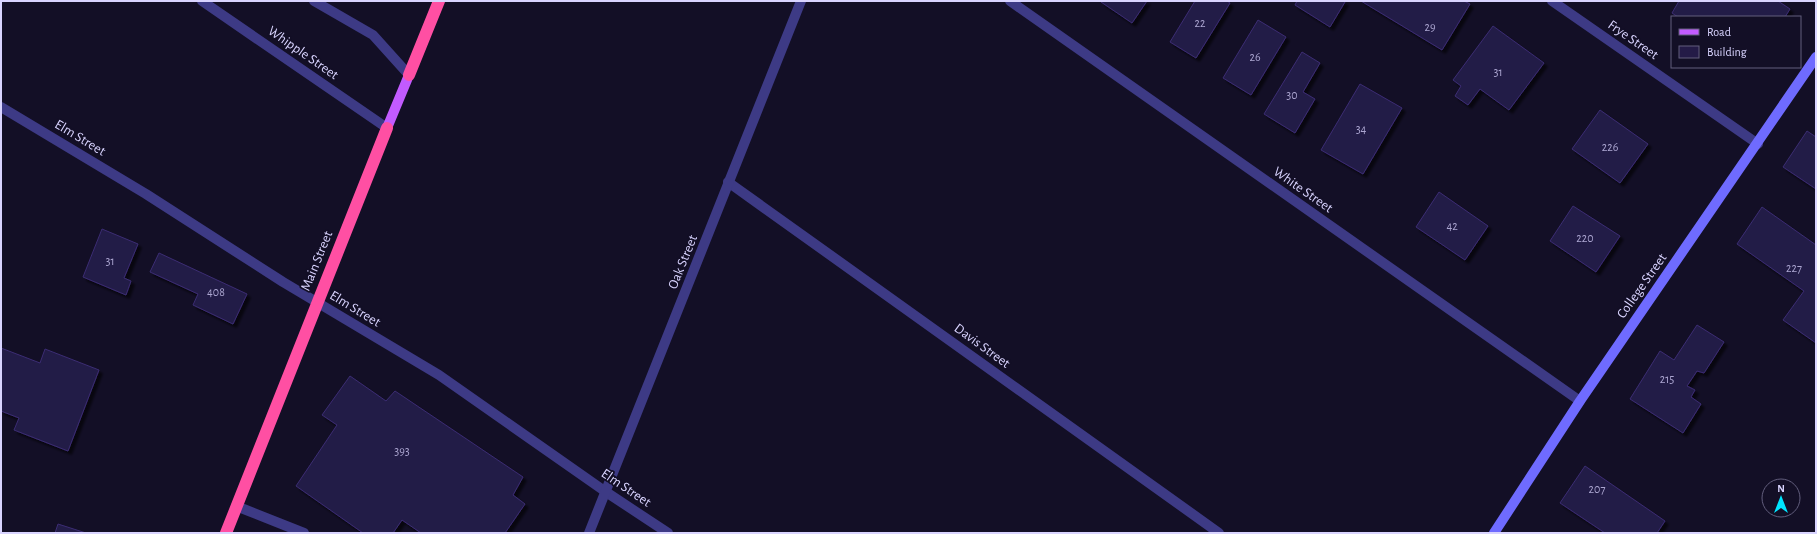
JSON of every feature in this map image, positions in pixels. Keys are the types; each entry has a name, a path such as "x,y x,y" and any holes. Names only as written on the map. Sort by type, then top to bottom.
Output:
{"highway":[{"name":"Main Street","path":"409,75 439,1"},
{"name":"Main Street","path":"226,533 387,128"}],"main road":[{"name":"College Street","path":"1494,533 1580,401 1758,144 1816,57"},
{"name":"Main Street","path":"387,128 409,75"}],"street":[{"name":"Whipple Street","path":"202,1 387,128"},
{"path":"314,1 373,35 409,75"},
{"name":"Oak Street","path":"589,533 801,1"},
{"name":"White Street","path":"1010,1 1580,401"},
{"name":"Frye Street","path":"1552,1 1758,144"},
{"name":"Elm Street","path":"1,107 146,194 317,302 439,375 606,492 668,533"},
{"name":"Davis Street","path":"728,182 1219,533"},
{"path":"236,506 304,533"}],"building":[{"path":"1147,1 1132,23 1101,2"},
{"path":"1195,1 1227,1 1230,3 1196,58 1170,42"},
{"path":"1297,1 1345,2 1330,27 1295,5"},
{"path":"1361,1 1464,1 1470,4 1442,50"},
{"path":"1679,1 1778,1 1790,9 1786,16 1676,16 1672,13"},
{"path":"1258,20 1286,37 1251,95 1223,78"},
{"path":"1493,26 1544,63 1509,110 1480,89 1468,105 1455,96 1461,86 1453,80"},
{"path":"1302,52 1320,63 1303,92 1315,99 1295,133 1264,114"},
{"path":"1360,84 1402,108 1363,174 1321,150"},
{"path":"1600,110 1648,144 1620,183 1572,149"},
{"path":"1807,131 1816,137 1816,189 1783,167"},
{"path":"1439,192 1488,226 1465,260 1416,227"},
{"path":"1573,206 1620,236 1596,272 1550,241"},
{"path":"1762,207 1816,245 1816,343 1783,320 1804,291 1737,244"},
{"path":"102,229 138,244 124,278 131,281 126,295 83,277"},
{"path":"159,253 247,294 233,324 193,305 198,294 150,272"},
{"path":"1697,325 1724,342 1704,373 1697,371 1687,386 1695,390 1691,397 1701,404 1683,433 1630,399 1660,351 1674,360"},
{"path":"1,348 40,363 45,349 99,370 68,451 14,430 19,418 1,411"},
{"path":"350,376 386,401 395,391 523,477 513,495 525,504 505,533 421,533 402,520 393,533 363,533 296,486 337,425 322,415"},
{"path":"1585,466 1665,521 1657,533 1605,533 1560,503"},
{"path":"58,524 86,533 55,533"}]}
